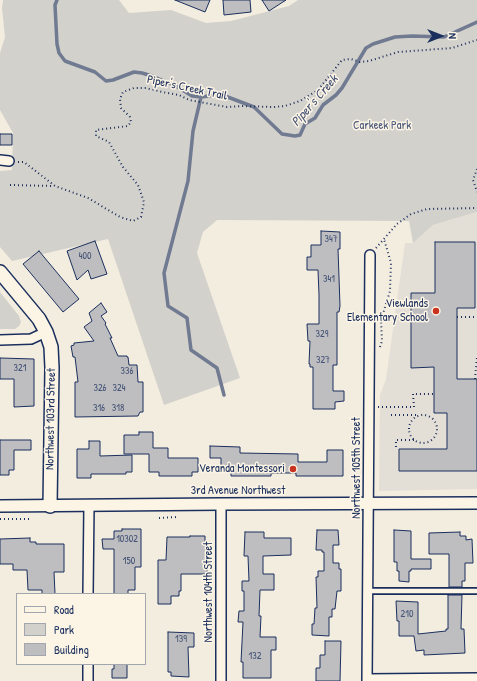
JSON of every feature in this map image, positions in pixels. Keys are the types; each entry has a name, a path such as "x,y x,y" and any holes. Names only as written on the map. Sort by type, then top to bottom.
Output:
{"main road":[{"name":"Northwest 103rd Street","path":"0,272 38,319 46,332 51,347 50,506"}],"street":[{"name":"Northwest 105th Street","path":"367,680 370,255"},
{"path":"0,340 31,339 46,332"},
{"name":"3rd Avenue Northwest","path":"0,506 477,503"},
{"name":"Northwest 104th Street","path":"221,504 221,681"},
{"path":"88,593 89,505"},
{"path":"88,665 88,681"},
{"path":"367,680 477,678"}],"lane":[{"path":"368,591 477,591"}],"path":[{"name":"Piper's Creek Trail","path":"7,161 24,162 55,186 88,198 120,217 133,221 140,217 144,202 138,185 123,166 109,142 96,136 96,130 128,126 131,122 130,117 121,108 120,99 123,92 134,88 146,88 179,95 197,102 226,107 285,106 300,101 318,90 342,60 351,59 360,62 369,61 398,52 452,48 477,40"},
{"path":"477,169 473,180 477,192"},
{"path":"10,185 55,186"},
{"path":"370,255 397,224 411,214 426,209 477,208"},
{"path":"379,354 382,341 381,320 390,291 391,263 384,239"},
{"path":"457,317 477,317"},
{"path":"475,379 477,357"},
{"path":"369,407 414,406 413,394 434,394"},
{"path":"391,415 429,416 436,423 435,436 428,442 423,443 414,440 396,440 396,447"},
{"path":"414,440 409,433 410,424 412,419 420,415"},
{"path":"0,519 29,519"}],"shaded area":[{"name":"Viewlands Elementary School","path":"477,212 477,489 379,491 380,395 386,379 405,243 413,243 433,225"}],"green space":[{"name":"Carkeek Park","path":"3,0 119,0 129,13 171,10 206,23 231,21 289,6 298,0 477,0 477,212 433,225 413,243 409,221 217,220 203,232 197,253 240,378 164,405 108,239 12,261 0,247 0,171 12,170 13,133 0,110 0,53 5,37 2,8"},
{"path":"0,292 19,316 21,322 15,329 0,329"}],"building":[{"path":"175,0 210,0 205,12"},
{"path":"223,0 250,0 251,12 224,15"},
{"path":"262,0 286,0 269,11"},
{"path":"0,134 12,134 12,145 0,145"},
{"path":"321,231 340,232 340,249 338,249 340,306 339,312 337,312 337,365 333,365 333,391 344,391 344,401 335,402 335,409 313,409 313,367 310,367 309,364 310,341 308,341 307,324 319,324 319,295 318,270 307,270 307,257 311,257 311,245 321,245"},
{"path":"95,241 107,274 91,279 88,270 77,280 67,251"},
{"path":"435,242 475,242 475,308 457,308 457,379 477,379 477,471 399,471 399,449 447,449 447,413 434,413 434,367 411,368 411,293 435,293"},
{"path":"39,251 79,299 63,312 23,264"},
{"path":"101,303 107,312 101,316 106,323 105,324 112,338 110,338 118,356 127,356 129,365 137,365 138,382 143,382 143,412 140,412 138,416 75,417 75,382 78,382 75,357 73,357 71,346 74,345 74,343 94,341 84,327 92,321 89,313"},
{"path":"0,358 34,359 34,406 14,407 14,379 0,379"},
{"path":"139,432 153,432 153,448 168,448 168,458 198,458 198,472 192,472 192,476 159,476 159,472 149,472 149,454 124,454 124,435 139,435"},
{"path":"0,440 31,440 31,450 14,450 14,470 9,470 9,475 0,475"},
{"path":"89,441 100,441 100,456 132,455 132,472 126,472 126,474 91,474 91,478 77,478 77,449 89,449"},
{"path":"210,446 240,447 240,453 298,454 298,462 327,462 327,450 343,450 343,476 296,476 296,473 271,473 271,476 231,476 231,471 221,471 221,458 210,458"},
{"path":"122,529 141,529 141,567 135,567 135,590 128,590 128,593 114,593 114,549 103,549 102,539 114,539 114,531 122,531"},
{"path":"317,530 338,530 339,545 333,545 333,563 339,563 339,569 341,569 341,591 337,591 335,609 332,609 332,617 329,617 329,636 312,635 312,624 314,624 315,608 317,608 316,577 318,577 318,571 324,571 324,552 322,552 322,550 316,550"},
{"path":"394,530 411,531 411,559 431,559 431,569 411,569 411,571 409,571 409,582 399,581 397,562 394,562"},
{"path":"245,532 264,532 264,538 291,538 291,555 263,556 263,574 274,574 274,590 260,590 259,616 261,616 260,637 276,637 276,650 271,650 271,678 243,678 243,662 241,662 243,622 238,622 239,611 244,611 244,591 242,591 242,581 249,581 248,556 244,556"},
{"path":"460,532 460,536 466,536 466,540 472,539 473,563 465,563 465,581 462,581 462,587 449,587 449,554 429,554 429,533"},
{"path":"205,536 205,546 207,546 207,574 181,574 181,591 179,591 179,596 171,596 171,604 158,604 158,560 166,560 167,537"},
{"path":"30,538 30,542 36,542 36,544 64,544 64,572 54,572 55,593 42,593 42,590 28,590 27,570 13,570 13,564 0,564 0,539"},
{"path":"448,595 462,595 461,629 464,629 465,653 424,655 424,650 416,651 414,636 399,636 399,621 397,621 396,601 418,602 418,634 446,631 446,629 448,629"},
{"path":"168,632 194,633 194,647 188,647 189,677 171,676 171,672 168,672"},
{"path":"325,641 341,641 340,681 316,681 316,668 320,668 320,655 325,655"},
{"path":"114,665 127,665 127,678 112,678 112,669 114,669"}],"waterway":[{"name":"Piper's Creek","path":"57,0 55,5 57,44 59,53 65,61 95,72 106,81 134,72 142,73 176,86 192,96 225,96 254,107 282,134 295,136 300,135 305,124 315,118 323,105 336,95 342,88 366,48 373,44 395,37 444,37 477,22"},
{"path":"201,97 193,131 188,181 164,273 168,306 187,318 191,350 217,368 224,395"}],"place":[{"name":"Viewlands Elementary School","path":"436,311"},
{"name":"Veranda Montessori","path":"293,469"}]}
